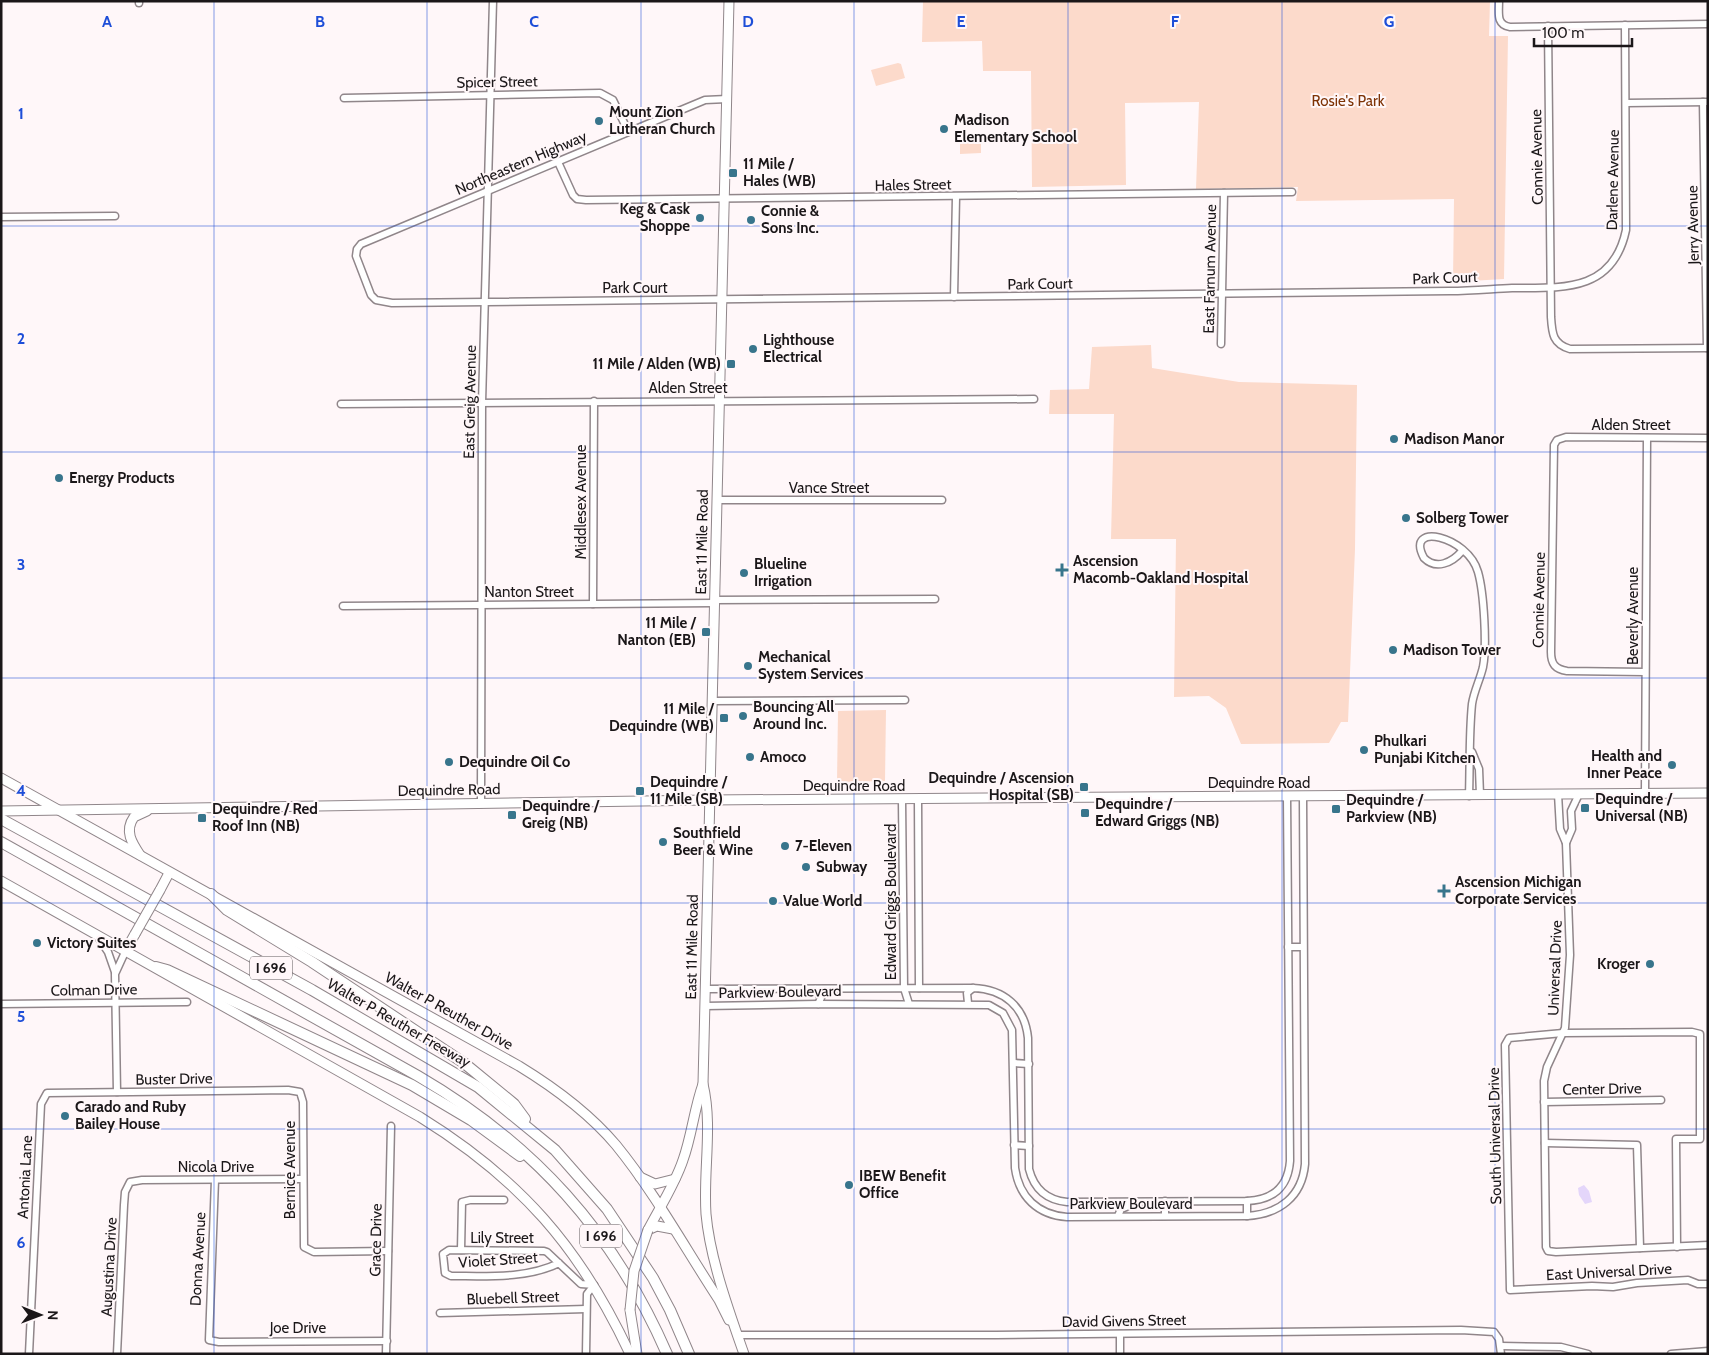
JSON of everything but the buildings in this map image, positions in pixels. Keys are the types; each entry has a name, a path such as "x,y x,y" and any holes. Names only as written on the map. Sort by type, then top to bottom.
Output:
{"highway":[{"name":"Walter P Reuther Freeway","path":"1,819 434,1060 478,1087 533,1130 580,1177 622,1231 670,1310 689,1354"},
{"name":"I 696","path":"1,842 442,1089 509,1138 548,1174 586,1216 614,1253 636,1287 667,1354"},
{"path":"211,894 228,910 312,962 464,1063 514,1104 533,1130"},
{"path":"156,967 167,970 412,1085 459,1112 526,1161 548,1174"}],"main road":[{"name":"East 11 Mile Road","path":"729,1 708,800 704,1084 708,1103 706,1192 709,1236 718,1273 744,1354"},
{"name":"Walter P Reuther Drive","path":"1,778 545,1082 594,1123 616,1145 660,1208 719,1300 738,1335"},
{"name":"Dequindre Road","path":"1,811 708,800 1708,793"},
{"path":"142,858 131,840 129,826 137,815 155,809"},
{"path":"126,950 169,873"},
{"path":"1,881 420,1117 462,1144 509,1182 543,1217 574,1254 594,1285 630,1354"},
{"name":"East 11 Mile Road","path":"637,1354 630,1310 634,1271 648,1230 675,1179 691,1137 698,1100 704,1084"},
{"path":"638,1176 655,1184 675,1179"},
{"path":"648,1230 657,1226 673,1229"}],"street":[{"name":"East Greig Avenue","path":"481,804 482,403 493,1"},
{"path":"1499,1 1499,20 1502,25 1510,28 1708,24"},
{"name":"Darlene Avenue","path":"1551,288 1571,287 1593,279 1613,261 1622,246 1628,220 1625,25"},
{"name":"Connie Avenue","path":"1548,26 1551,288"},
{"name":"Spicer Street","path":"344,98 606,94 613,100 628,131"},
{"name":"Northeastern Highway","path":"357,249 367,241 628,131 705,100 726,99"},
{"path":"1626,103 1706,102"},
{"name":"Jerry Avenue","path":"1706,102 1707,348"},
{"name":"Hales Street","path":"558,162 573,195 581,200 1292,192"},
{"name":"East Farnum Avenue","path":"1220,344 1224,194"},
{"path":"954,297 956,197"},
{"path":"1,217 115,216"},
{"name":"Park Court","path":"357,249 358,262 371,295 376,300 392,303 1222,294 1551,288"},
{"path":"1551,288 1552,332 1554,338 1561,346 1570,350 1707,348"},
{"name":"Alden Street","path":"341,404 1034,399"},
{"name":"Middlesex Avenue","path":"593,604 594,401"},
{"name":"Alden Street","path":"1555,442 1566,437 1708,438"},
{"name":"Beverly Avenue","path":"1645,794 1647,438"},
{"name":"Connie Avenue","path":"1555,442 1553,448 1551,652 1553,664 1556,668 1567,671 1645,672"},
{"name":"Vance Street","path":"717,500 942,500"},
{"path":"1462,551 1442,564 1436,565 1424,558 1421,548 1423,541 1433,536 1451,540 1471,558 1478,570 1482,605 1484,659 1473,698 1469,796"},
{"name":"Nanton Street","path":"343,606 935,600"},
{"path":"712,701 905,700"},
{"path":"1471,749 1479,769 1480,795"},
{"name":"Universal Drive","path":"1558,794 1560,829 1566,843 1570,955 1563,1033 1544,1075 1546,1244 1548,1251 1708,1245"},
{"name":"Universal Drive","path":"1566,843 1572,830 1571,812 1579,794"},
{"name":"Parkview Boulevard","path":"706,989 972,988 995,991 1017,1007 1026,1025 1029,1064 1031,1177 1040,1191 1060,1201 1084,1202 1247,1201 1266,1198 1274,1195 1288,1176 1290,1162 1287,797"},
{"name":"Parkview Boulevard","path":"705,1006 948,1003 989,1005 1007,1018 1013,1036 1016,1176 1021,1189 1029,1200 1049,1214 1083,1217 1247,1216 1276,1210 1293,1197 1302,1180 1305,1164 1303,797"},
{"name":"Edward Griggs Boulevard","path":"918,799 919,988"},
{"name":"Edward Griggs Boulevard","path":"902,800 904,988 909,1004"},
{"path":"93,932 108,952 115,974 117,1092"},
{"path":"1288,947 1303,947"},
{"path":"115,974 126,950"},
{"path":"948,988 950,995 948,1003"},
{"path":"968,1003 967,993 972,988"},
{"path":"791,989 787,995 792,1004"},
{"path":"815,989 821,998 818,1004"},
{"name":"Colman Drive","path":"1,1004 187,1002"},
{"name":"South Universal Drive","path":"1510,1290 1505,1044 1509,1038 1514,1036 1563,1033 1692,1032 1700,1034 1700,1139 1676,1140 1677,1247"},
{"path":"1014,1063 1029,1064"},
{"path":"1290,1063 1304,1063"},
{"name":"Buster Drive","path":"47,1093 288,1090 301,1094"},
{"name":"Antonia Lane","path":"29,1354 41,1104 47,1093"},
{"name":"Bernice Avenue","path":"301,1094 303,1102 304,1247 314,1252 388,1251"},
{"name":"Center Drive","path":"1544,1098 1661,1100"},
{"name":"Grace Drive","path":"386,1354 391,1126"},
{"path":"1545,1143 1637,1145 1640,1248"},
{"path":"1014,1145 1029,1146"},
{"name":"Nicola Drive","path":"130,1182 142,1180 303,1179"},
{"name":"Donna Avenue","path":"209,1340 215,1180"},
{"name":"Augustina Drive","path":"117,1354 124,1205 125,1192 130,1182"},
{"path":"461,1250 462,1202 470,1200 504,1200"},
{"path":"1165,1201 1165,1216"},
{"path":"1247,1201 1247,1216"},
{"path":"1083,1217 1088,1208 1084,1202"},
{"path":"1118,1216 1121,1209 1140,1202"},
{"name":"Lily Street","path":"443,1254 449,1250 544,1251 559,1263"},
{"name":"Violet Street","path":"443,1254 445,1273 451,1276 521,1274 547,1269 559,1263 582,1284 594,1285"},
{"name":"East Universal Drive","path":"1510,1290 1592,1286 1613,1287 1637,1283 1688,1280 1698,1284 1708,1284"},
{"path":"586,1354 587,1294 594,1285"},
{"name":"Bluebell Street","path":"440,1313 586,1309"},
{"name":"David Givens Street","path":"738,1335 1120,1334 1462,1330 1494,1332 1501,1350"},
{"path":"1120,1334 1120,1354"},
{"name":"Joe Drive","path":"209,1340 219,1342 387,1341"},
{"path":"1501,1350 1561,1347 1588,1354"},
{"path":"1671,1354 1708,1351"}],"green space":[{"name":"Rosie's Park","path":"923,1 1490,1 1489,36 1508,36 1504,279 1453,282 1454,199 1296,201 1298,187 1196,189 1199,102 1125,103 1126,185 1032,187 1031,71 983,71 982,41 922,42"},
{"path":"898,63 901,64 905,78 876,86 871,70"},
{"path":"981,142 981,153 960,154 960,143"},
{"path":"1151,345 1152,368 1239,382 1357,385 1355,549 1348,722 1341,722 1329,743 1241,744 1226,708 1209,696 1174,697 1176,539 1111,539 1114,414 1049,414 1050,390 1089,389 1092,347"},
{"path":"886,710 885,781 837,782 838,711"}],"shaded area":[{"path":"1584,1185 1589,1191 1592,1202 1585,1204 1579,1195 1578,1188"}],"place":[{"name":"Mount Zion Lutheran Church","path":"599,121"},
{"name":"Madison Elementary School","path":"944,129"},
{"name":"11 Mile / Hales (WB)","path":"733,173"},
{"name":"Keg & Cask Shoppe","path":"700,218"},
{"name":"Connie & Sons Inc.","path":"751,220"},
{"name":"Lighthouse Electrical","path":"753,349"},
{"name":"11 Mile / Alden (WB)","path":"731,364"},
{"name":"Madison Manor","path":"1394,439"},
{"name":"Energy Products","path":"59,478"},
{"name":"Solberg Tower","path":"1406,518"},
{"name":"Ascension Macomb-Oakland Hospital","path":"1062,570"},
{"name":"Blueline Irrigation","path":"744,573"},
{"name":"11 Mile / Nanton (EB)","path":"706,632"},
{"name":"Madison Tower","path":"1393,650"},
{"name":"Mechanical System Services","path":"748,666"},
{"name":"Bouncing All Around Inc.","path":"743,716"},
{"name":"11 Mile / Dequindre (WB)","path":"724,718"},
{"name":"Phulkari Punjabi Kitchen","path":"1364,750"},
{"name":"Amoco","path":"750,757"},
{"name":"Dequindre Oil Co","path":"449,762"},
{"name":"Health and Inner Peace","path":"1672,765"},
{"name":"Dequindre / Ascension Hospital (SB)","path":"1084,787"},
{"name":"Dequindre / 11 Mile (SB)","path":"640,791"},
{"name":"Dequindre / Universal (NB)","path":"1585,808"},
{"name":"Dequindre / Parkview (NB)","path":"1336,809"},
{"name":"Dequindre / Edward Griggs (NB)","path":"1085,813"},
{"name":"Dequindre / Greig (NB)","path":"512,815"},
{"name":"Dequindre / Red Roof Inn (NB)","path":"202,818"},
{"name":"Southfield Beer & Wine","path":"663,842"},
{"name":"7-Eleven","path":"785,846"},
{"name":"Subway","path":"806,867"},
{"name":"Ascension Michigan Corporate Services","path":"1444,891"},
{"name":"Value World","path":"773,901"},
{"name":"Victory Suites","path":"37,943"},
{"name":"Kroger","path":"1650,964"},
{"name":"Carado and Ruby Bailey House","path":"65,1116"},
{"name":"IBEW Benefit Office","path":"849,1185"}]}
